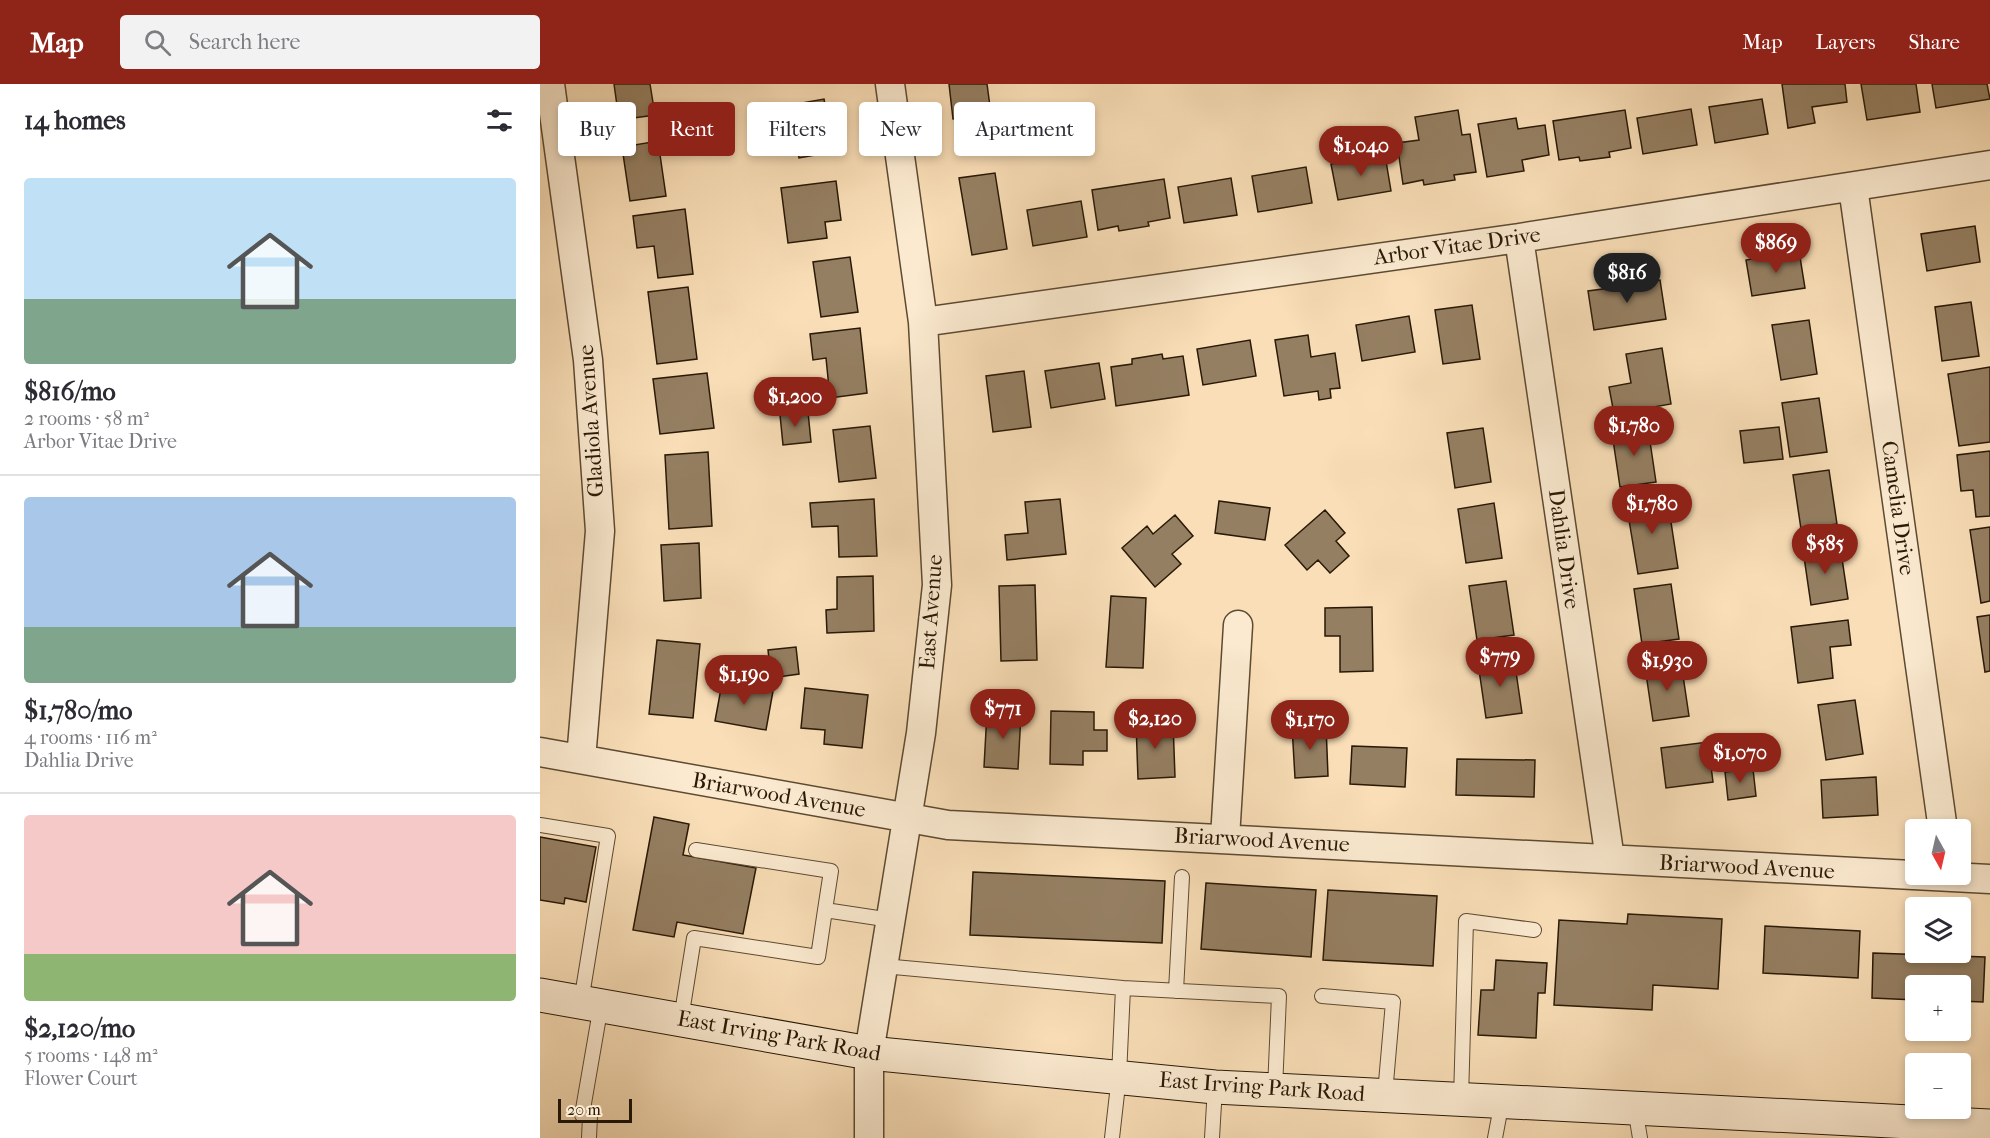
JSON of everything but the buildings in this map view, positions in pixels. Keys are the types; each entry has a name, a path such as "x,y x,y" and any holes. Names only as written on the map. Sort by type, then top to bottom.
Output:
{"main road":[{"name":"East Irving Park Road","path":"540,995 869,1053 1215,1087 1502,1101 1637,1123 1817,1122 1880,1129 1945,1131 1990,1126"}],"street":[{"name":"Gladiola Avenue","path":"550,84 588,360 600,531 581,759"},
{"name":"East Avenue","path":"869,1138 869,1053 921,734 938,585 923,322 890,84"},
{"name":"Arbor Vitae Drive","path":"923,322 1519,238 1990,165"},
{"name":"Camelia Drive","path":"1853,187 1942,819"},
{"name":"Dahlia Drive","path":"1519,238 1610,860"},
{"path":"1225,838 1238,625"},
{"name":"Briarwood Avenue","path":"540,752 948,825 1905,874"},
{"name":"Briarwood Avenue","path":"1971,878 1990,879"}],"lane":[{"path":"540,825 608,836 591,1004 586,1115 590,1138"},
{"path":"681,1019 694,938 818,957 831,871 696,850"},
{"path":"1176,991 1182,877"},
{"path":"825,910 891,920"},
{"path":"1461,1099 1466,921 1534,930"},
{"path":"883,966 1123,988 1279,996 1275,1089"},
{"path":"1112,1138 1119,1076 1123,988"},
{"path":"1322,996 1393,1002 1384,1094"},
{"path":"1212,1138 1215,1087"},
{"path":"1495,1138 1502,1101"}]}
